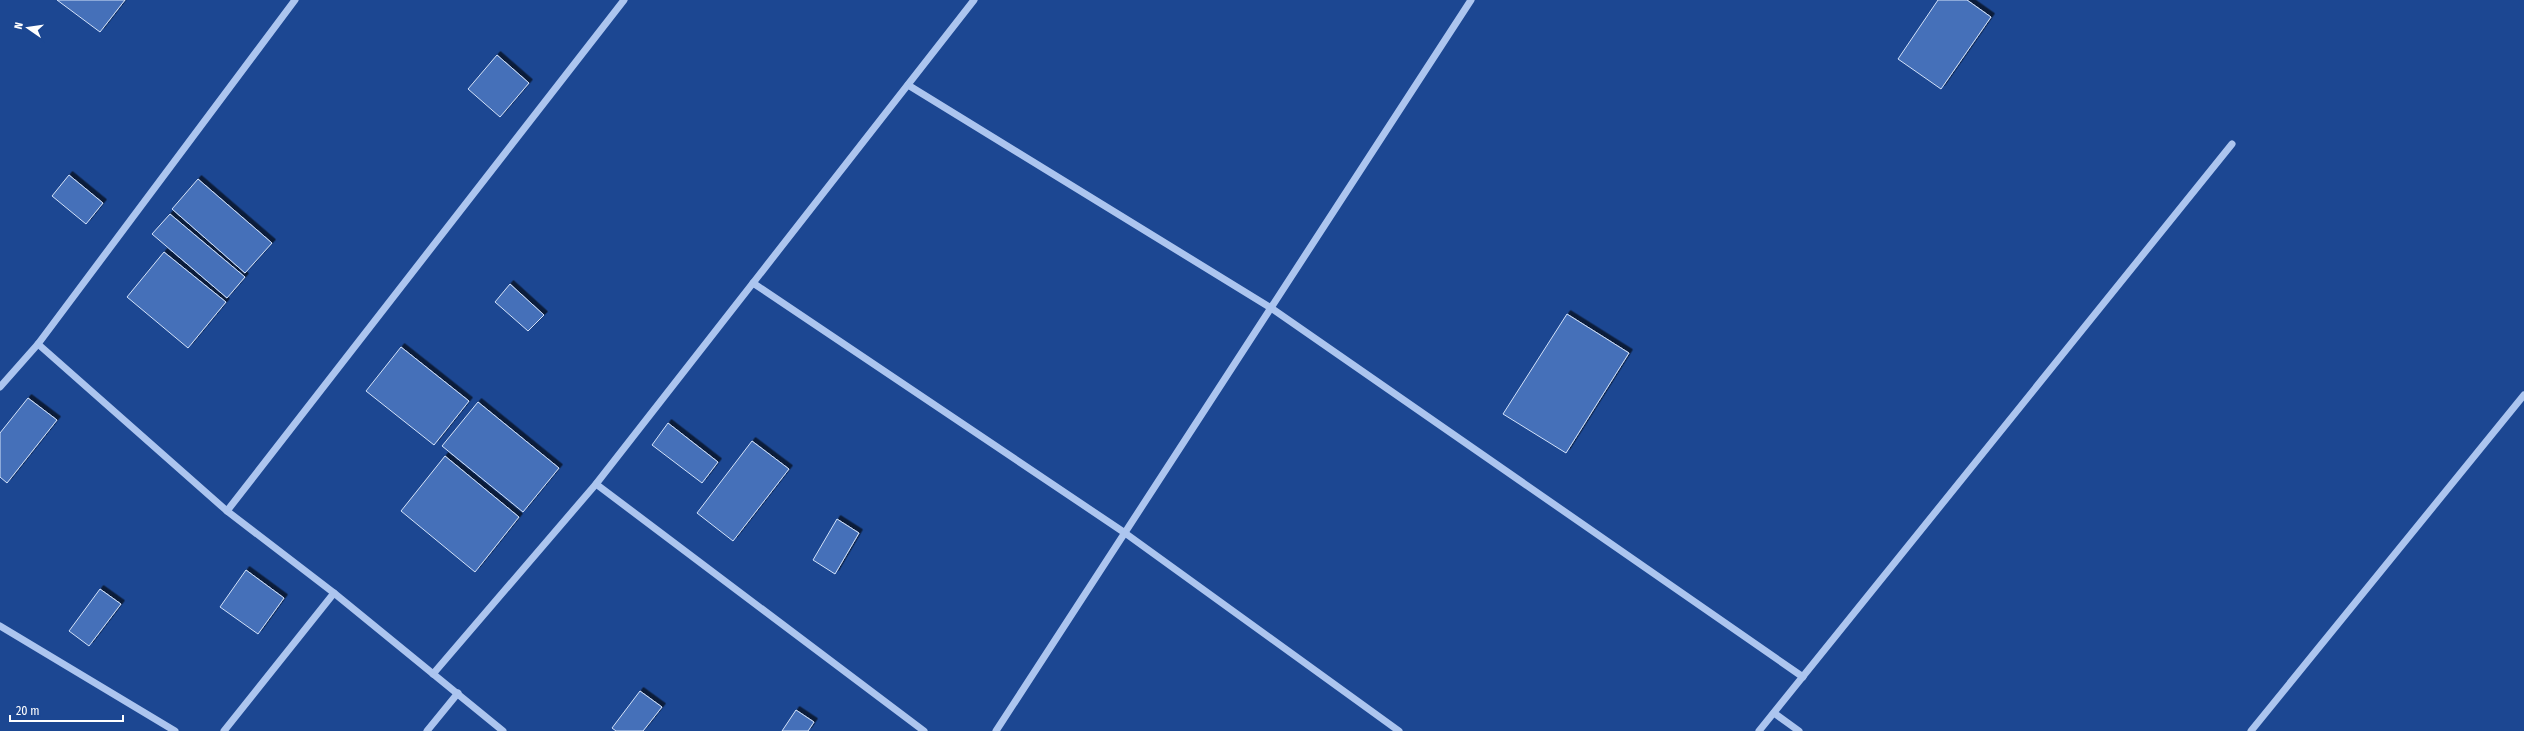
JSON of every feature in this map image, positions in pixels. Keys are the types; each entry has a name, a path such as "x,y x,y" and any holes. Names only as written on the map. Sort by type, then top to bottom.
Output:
{"street":[{"path":"0,387 38,344 295,0"},
{"path":"227,511 624,0"},
{"path":"433,674 596,484 974,0"},
{"path":"996,731 1471,0"},
{"path":"908,85 1271,308 1803,677"},
{"path":"1759,731 2232,144"},
{"path":"753,283 1125,533 1399,731"},
{"path":"38,344 227,511 334,593 504,731"},
{"path":"2251,731 2524,395"},
{"path":"596,484 924,731"},
{"path":"224,731 334,593"},
{"path":"0,626 175,731"},
{"path":"427,731 458,693"},
{"path":"1774,712 1799,731"}],"building":[{"path":"57,0 125,0 100,32"},
{"path":"1938,0 1967,0 1991,17 1941,89 1898,59"},
{"path":"497,55 529,83 500,117 468,89"},
{"path":"69,175 103,203 86,224 52,196"},
{"path":"198,179 272,243 245,273 172,209"},
{"path":"170,214 245,277 227,298 152,234"},
{"path":"164,252 226,302 188,348 127,297"},
{"path":"510,284 544,315 528,331 495,302"},
{"path":"1567,314 1629,353 1566,453 1503,414"},
{"path":"401,347 469,401 434,445 366,391"},
{"path":"28,398 57,420 7,483 0,477 0,433"},
{"path":"478,402 559,468 523,512 442,446"},
{"path":"668,423 718,462 702,483 652,445"},
{"path":"752,441 789,469 733,541 697,513"},
{"path":"445,456 519,517 475,572 401,511"},
{"path":"837,519 859,533 835,574 813,560"},
{"path":"246,570 284,598 258,634 220,607"},
{"path":"100,589 121,604 89,646 69,631"},
{"path":"640,691 662,707 643,731 616,731 612,728"},
{"path":"796,710 814,722 808,731 782,731"}]}
